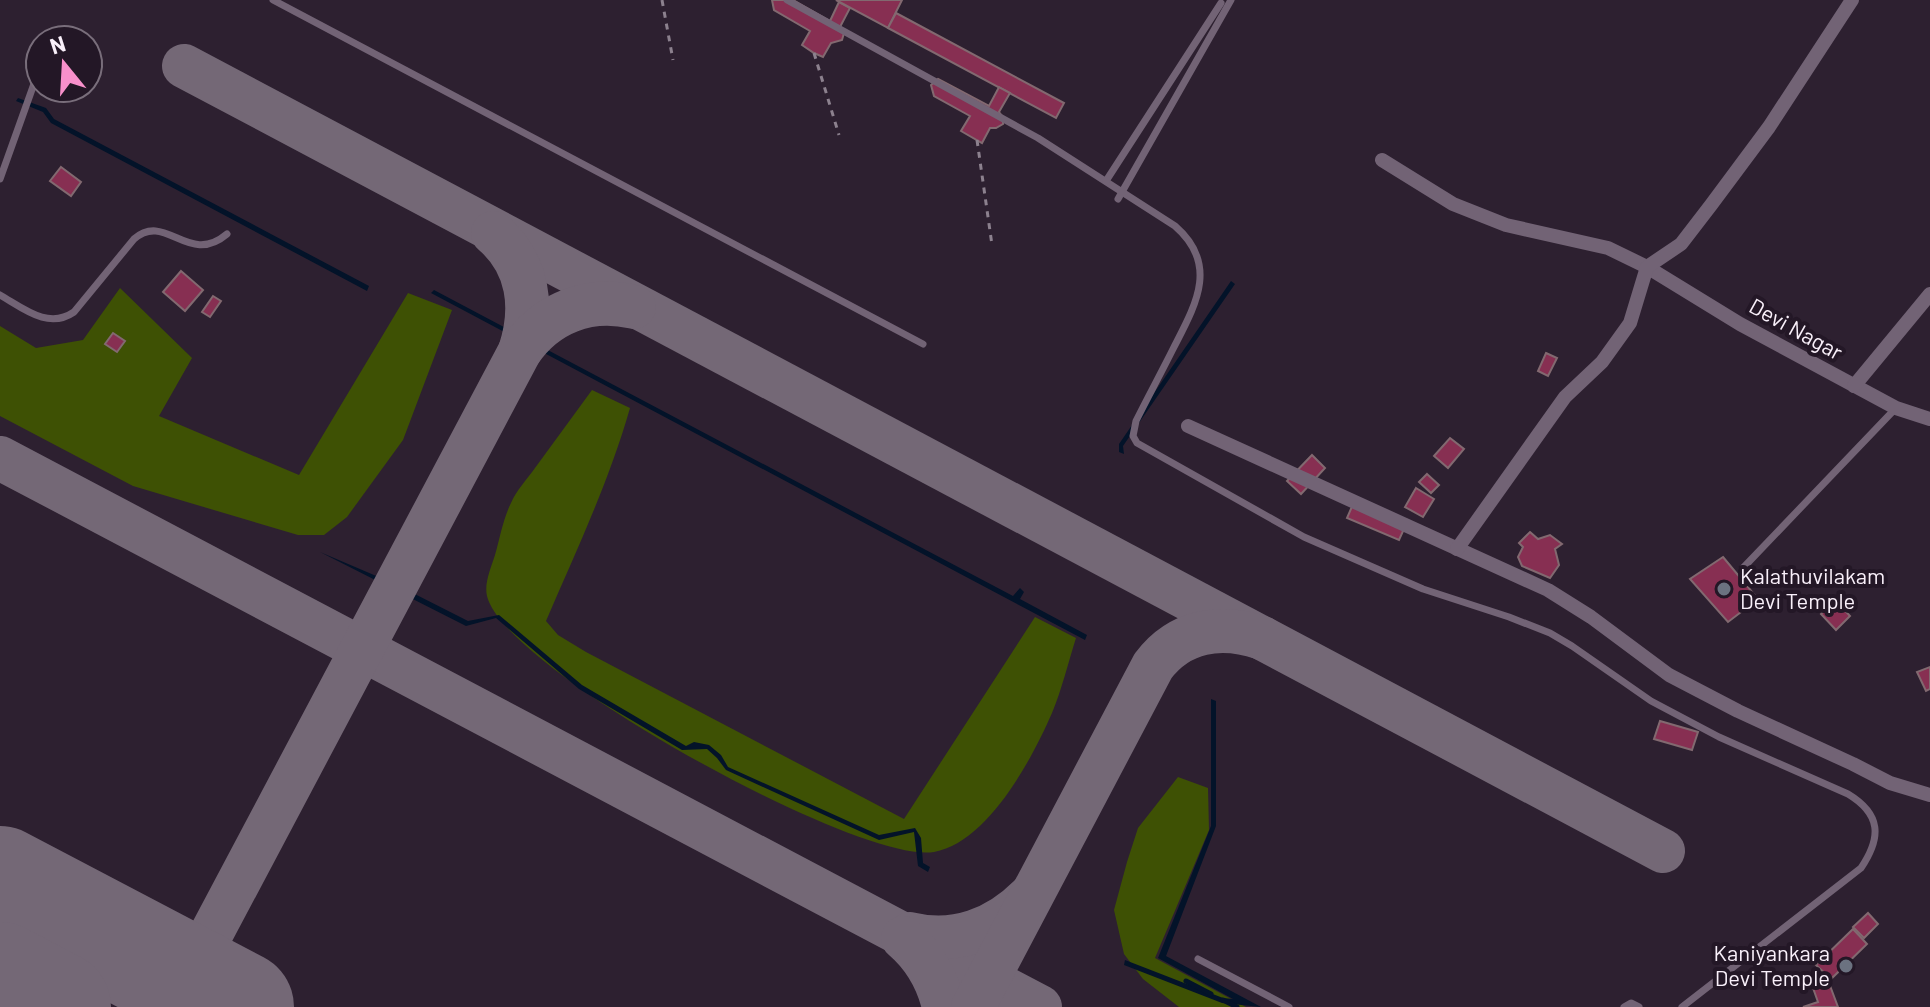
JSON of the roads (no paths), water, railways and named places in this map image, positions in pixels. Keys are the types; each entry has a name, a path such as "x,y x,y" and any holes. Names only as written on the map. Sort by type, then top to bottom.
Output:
{"street":[{"path":"1457,549 1565,397 1602,362 1630,323 1647,267 1681,244 1711,205 1769,127 1852,0"},
{"name":"Devi Nagar","path":"1382,160 1453,204 1506,225 1608,248 1647,267 1740,324 1854,386 1896,408 1930,419"},
{"path":"1854,386 1930,294"},
{"path":"1188,426 1548,590 1591,617 1669,675 1890,783 1930,795"}],"lane":[{"path":"273,0 923,344"},
{"path":"787,0 1038,138 1120,195 1181,232 1194,249 1201,277 1195,307 1136,421 1133,440 1304,537 1423,589 1550,633 1651,701 1719,737 1848,794 1871,814 1875,824 1874,842 1861,868 1682,1007"},
{"path":"1120,195 1231,0"},
{"path":"1106,181 1221,3"},
{"path":"0,179 27,104"},
{"path":"0,295 46,319 63,318 74,312 142,233 160,231 198,246 216,242 227,234"},
{"path":"1742,569 1896,408"},
{"path":"1198,959 1289,1007"},
{"path":"1624,1007 1631,1003 1639,1007"}],"water":[{"path":"18,98 24,100 24,104 46,108 54,119 369,286 367,291 51,123 43,112 16,101"},
{"path":"1231,281 1235,284 1123,446 1124,454 1119,452 1119,444"},
{"path":"434,290 1013,596 1020,588 1024,592 1020,599 1087,635 1085,640 431,293"},
{"path":"320,552 395,584 468,621 499,615 582,685 686,746 694,742 709,745 721,755 728,767 879,835 915,828 921,838 923,863 930,867 928,872 918,866 914,832 879,840 726,770 707,749 682,750 579,689 496,618 466,626"},
{"path":"1211,699 1216,701 1216,826 1166,956 1261,1007 1222,1003 1124,965 1125,960 1223,998 1233,999 1158,958 1211,826"}],"waterway":[{"path":"1186,981 1211,994"},
{"path":"1223,1000 1237,1007"}],"place":[{"name":"Kalathuvilakam Devi Temple","path":"1724,589"},
{"name":"Kaniyankara Devi Temple","path":"1846,966"}]}
